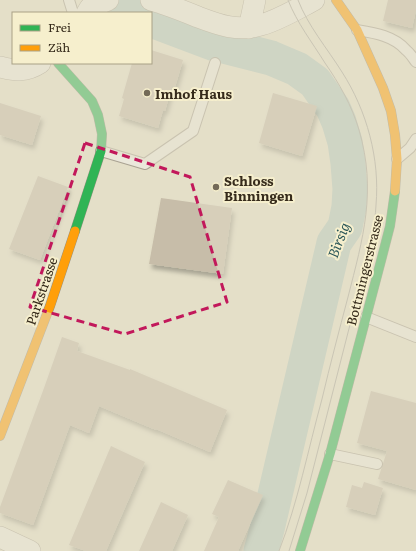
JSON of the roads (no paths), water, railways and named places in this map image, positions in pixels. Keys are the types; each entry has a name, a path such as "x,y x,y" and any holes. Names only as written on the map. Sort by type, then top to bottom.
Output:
{"main road":[{"name":"Bottmingerstrasse","path":"300,551 330,454 390,226 397,159 391,111 383,88 357,30 336,0"},
{"name":"Parkstrasse","path":"0,436 50,306 101,152 102,134 98,114 92,101 59,64"}],"street":[{"path":"88,12 90,8 108,0"},
{"path":"151,0 161,2 223,26 235,28 249,28 270,22 314,0"},
{"path":"249,28 255,0"},
{"path":"0,68 15,71 23,70 39,64"},
{"path":"0,537 30,551"}],"lane":[{"path":"69,0 73,12"},
{"path":"357,30 381,34 393,39 406,49 416,62"},
{"path":"101,152 145,164 194,131 215,63"},
{"path":"397,159 410,148 416,139"},
{"path":"366,317 416,337"},
{"path":"330,454 377,464"}],"waterway":[{"name":"Birsig","path":"122,0 135,12"},
{"name":"Birsig","path":"152,20 212,43 271,58 297,69 315,82 333,108 345,142 350,189 349,207 345,227 334,243 261,551"}],"tram line":[{"path":"279,551 297,495 359,255 366,214 367,194 367,174 364,152 353,112 340,87 300,25 288,0"},
{"path":"289,551 307,493 370,248 375,220 377,188 374,153 365,119 351,87 307,19 298,0"}],"place":[{"name":"Imhof Haus","path":"147,93"},
{"name":"Schloss Binningen","path":"216,187"}]}
